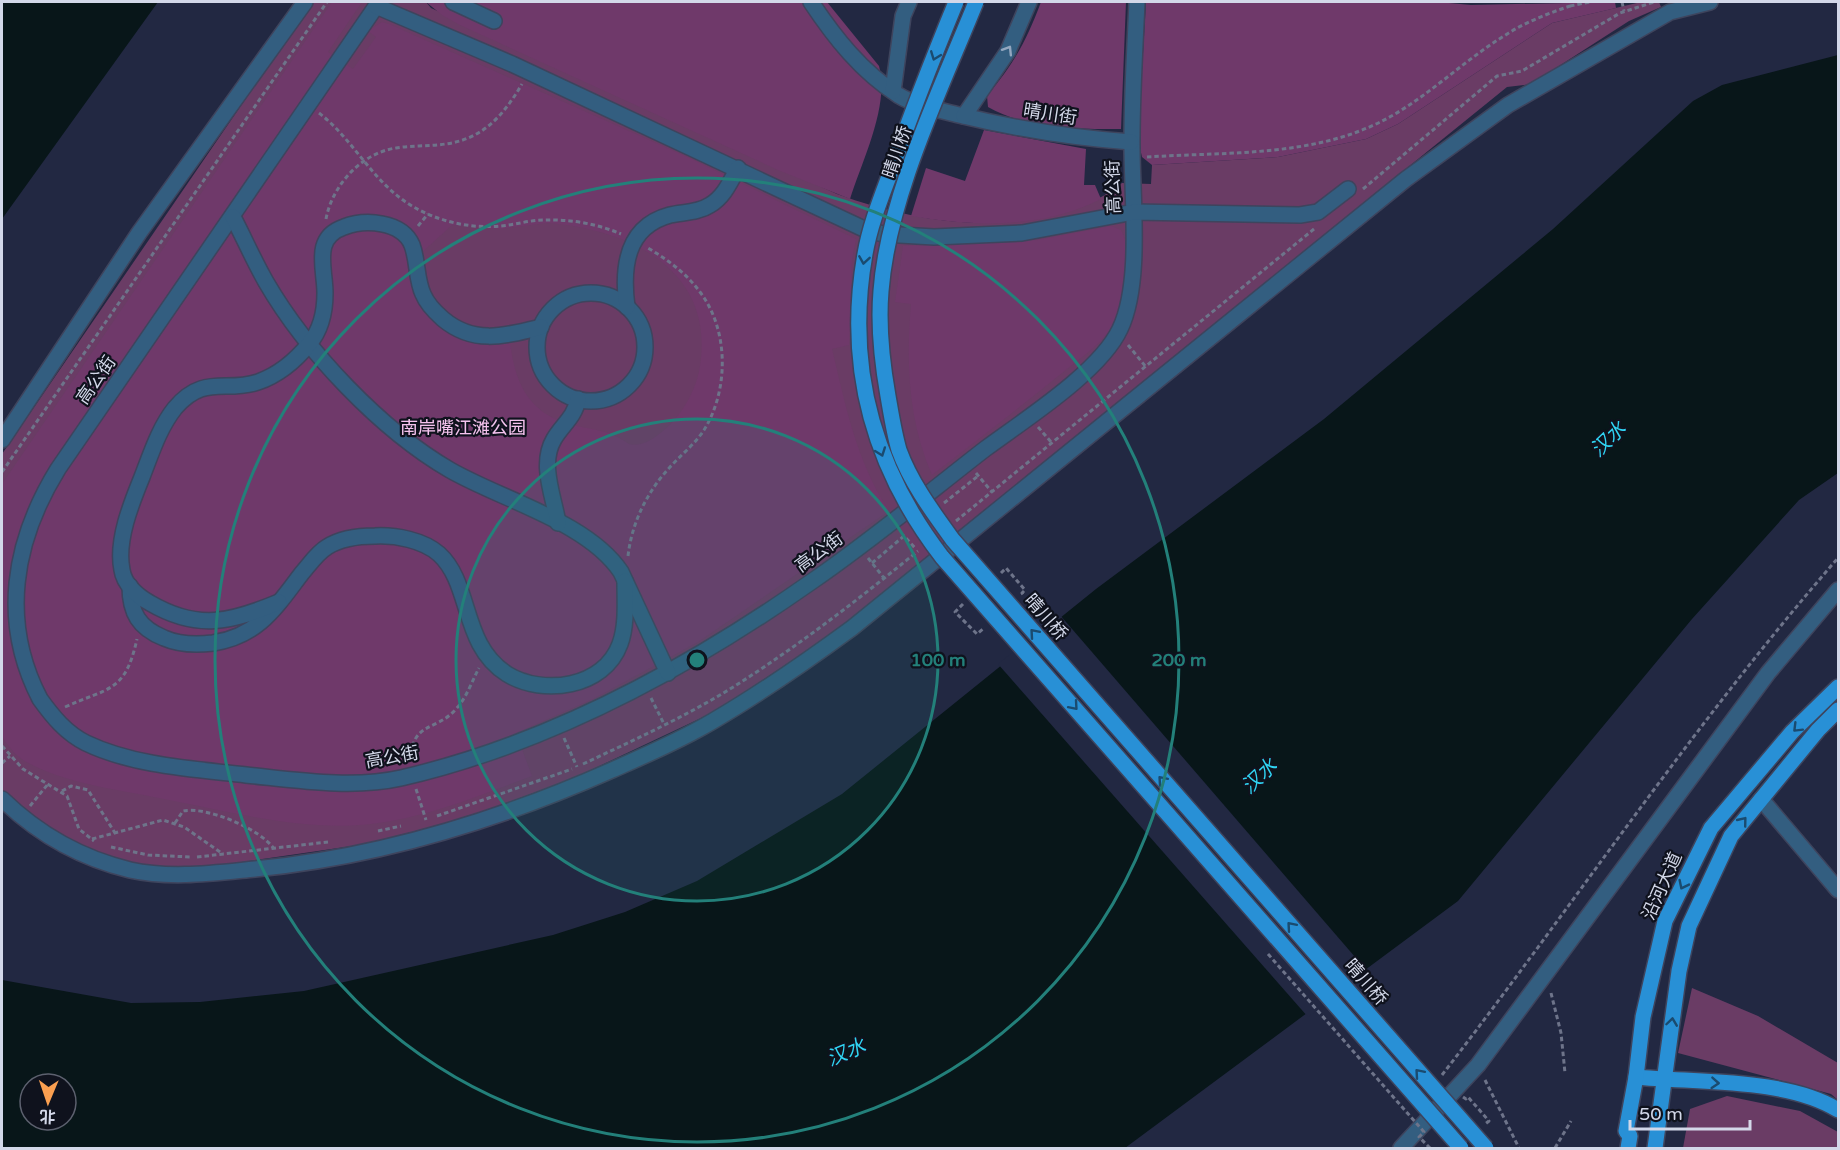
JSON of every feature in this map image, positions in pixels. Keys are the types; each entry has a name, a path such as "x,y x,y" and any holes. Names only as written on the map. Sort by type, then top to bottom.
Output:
{"main road":[{"name":"晴川桥","path":"956,2 870,229 860,287 861,369 867,406 889,472 919,526 942,557 1461,1149"},
{"name":"晴川桥","path":"976,2 918,146 885,261 880,307 882,348 885,379 899,449 921,495 952,540 1486,1149"},
{"name":"沿河大道","path":"1628,1149 1630,1136 1626,1131 1636,1077 1643,1017 1665,921 1711,828 1792,732 1839,687"},
{"path":"1655,1149 1679,971 1689,926 1731,836 1818,730 1839,710"},
{"path":"1636,1077 1777,1088 1824,1101 1839,1110"}],"street":[{"path":"2,440 139,233 305,2"},
{"path":"453,2 494,21"},
{"name":"晴川街","path":"811,2 838,41 893,91 912,101 964,116 1136,152"},
{"path":"893,91 903,16 909,2"},
{"path":"964,116 1014,39 1029,2"},
{"name":"高公街","path":"378,4 58,469 43,492 17,556 10,598 13,635 25,673 53,715 67,730 88,744 126,757 161,763 326,782 415,783 559,726 668,673 809,584 1069,386 1117,336 1125,318 1131,284 1136,152 1137,2"},
{"path":"2,799 21,817 56,841 98,860 155,874 201,874 314,862 407,842 509,811 635,760 710,723 775,683 852,628 1406,179 1508,105 1670,12 1710,2"},
{"path":"378,4 738,168 864,229 911,237 1022,233 1134,212 1300,215 1318,212 1355,189"},
{"path":"627,307 624,268 636,241 645,229 663,217 696,211 711,205 721,197 738,168"},
{"path":"232,217 266,282 310,343 369,407 431,457 465,478 597,543 611,557 626,581 668,673"},
{"path":"541,327 490,337 464,332 446,321 427,302 421,290 413,247 403,233 388,226 366,223 341,227 328,237 321,256 325,291 324,310 319,328 310,343 295,358 270,376 246,385 206,386 176,407 157,439 139,484 124,533 121,563 130,586 132,610 141,624 156,635 180,643 203,644 231,639 247,634 260,625 316,556 329,545 357,537 378,536 415,541 440,555 446,563 453,575 472,629 485,652 501,670 524,682 564,686 585,679 601,670 619,645 625,616 626,581"},
{"path":"579,294 609,296 627,307 635,315 645,337 645,349 639,372 624,390 614,396 590,401 578,399 552,384 541,367 537,347 541,327 552,310 579,294"},
{"path":"558,523 547,461 554,439 572,417 578,399"},
{"path":"130,586 151,604 184,618 205,622 225,620 279,602"},
{"path":"1401,1149 1478,1065 1768,673 1839,590"},
{"path":"225,620 231,639"},
{"path":"1761,799 1839,890"}],"path":[{"path":"2,472 327,2"},
{"path":"1145,167 1136,152 1311,145 1359,131 1394,115 1502,36 1533,19 1570,4 1590,2"},
{"path":"1622,2 1624,11"},
{"path":"1355,189 1497,76 1522,71 1624,11 1656,2"},
{"path":"328,237 325,230 330,205 349,173 364,162 393,148 443,144 470,137 485,129 508,107 529,72"},
{"path":"307,105 338,130 386,188 428,214 481,226 546,220 600,227 636,241 681,270 701,293 715,323 722,366 718,397 711,417 699,437 657,483 638,516 632,533 626,581"},
{"path":"947,528 1316,227"},
{"path":"1125,342 1146,367"},
{"path":"1033,422 1052,443"},
{"path":"957,521 944,503 978,476 992,492"},
{"path":"415,822 577,767 665,725 737,685 802,641 920,551 904,536 872,563 884,578"},
{"path":"1440,1078 1569,903 1632,824 1688,743 1779,626 1839,558"},
{"path":"956,595 963,604 955,612 977,634 982,628 990,637"},
{"path":"53,715 68,706 99,695 122,678 133,654 141,624"},
{"path":"426,820 415,783 412,751 418,733 458,707 485,652"},
{"path":"649,695 658,690"},
{"path":"656,708 665,725"},
{"path":"572,731 563,735 577,767"},
{"path":"2,746 23,769 62,792 70,801 79,829 92,839 111,847 158,856 194,857 338,840"},
{"path":"2,763 10,756"},
{"path":"21,817 48,784"},
{"path":"62,792 71,786 88,790 115,833"},
{"path":"175,823 183,811 203,810 263,836 274,849"},
{"path":"92,839 153,821 175,823 224,854"},
{"path":"372,833 404,825"},
{"path":"1266,952 1424,1132 1419,1137 1430,1149"},
{"path":"1546,974 1561,1033 1565,1073"},
{"path":"1478,1065 1519,1149"},
{"path":"1406,1122 1413,1113"},
{"path":"1555,1149 1571,1121"}],"green space":[{"name":"南岸嘴江滩公园","path":"312,2 426,2 431,8 837,194 920,217 976,223 1033,219 1093,201 1122,183 1151,184 1152,165 1278,157 1366,139 1398,124 1552,23 1641,2 1659,2 1661,7 1629,21 1531,84 1507,87 829,636 716,711 574,778 469,817 366,844 200,868 145,865 92,851 68,840 44,826 2,790 2,454"},
{"name":"南岸嘴江滩公园","path":"332,2 362,2 328,52 353,69 376,37 368,31 382,22 389,24 687,157 856,239 852,259 849,345 832,349 847,412 860,453 889,511 698,642 593,699 516,733 532,776 433,811 371,824 345,826 291,823 72,780 38,768 20,758 2,737 2,484","holes":["547,223 608,234 635,245 660,260 680,280 694,304 701,332 700,366 695,386 680,413 666,429 640,444 629,444 610,433 559,421 545,413 534,404 519,379 514,365 509,332 456,325 427,291 419,255 452,225 501,229"]},
{"path":"426,2 827,2 879,66 881,81 878,115 850,199 778,170 460,25 442,15"},
{"path":"1041,2 1126,2 1121,129 1070,128 1035,124 988,107 987,96 1018,52"},
{"path":"1146,2 1438,2 1471,5 1615,2 1616,8 1552,23 1398,124 1366,139 1278,157 1152,165 1142,157 1138,140"},
{"path":"984,130 1086,149 1084,185 1095,185 1101,199 1055,216 1008,223 959,222 911,216 926,168 965,181"},
{"path":"1111,226 1121,230 1125,239 1127,265 1121,306 1112,327 1088,352 932,475 913,412 909,370 911,304 895,302 903,246 1038,240"},
{"path":"1692,988 1758,1016 1838,1063 1838,1100 1831,1094 1678,1053"},
{"path":"1727,1096 1800,1111 1838,1132 1838,1148 1683,1148 1690,1109"}],"water":[{"path":"2,2 158,2 2,219"},
{"name":"汉水","path":"1838,55 1838,473 1799,500 1692,619 1458,901 1125,1148 2,1148 2,980 131,1003 200,1002 304,991 553,935 625,912 697,881 842,794 1096,589 1324,419 1553,229 1693,101 1722,85"}],"pier":[{"path":"1060,615 1368,972 1308,1017 998,664"}]}
